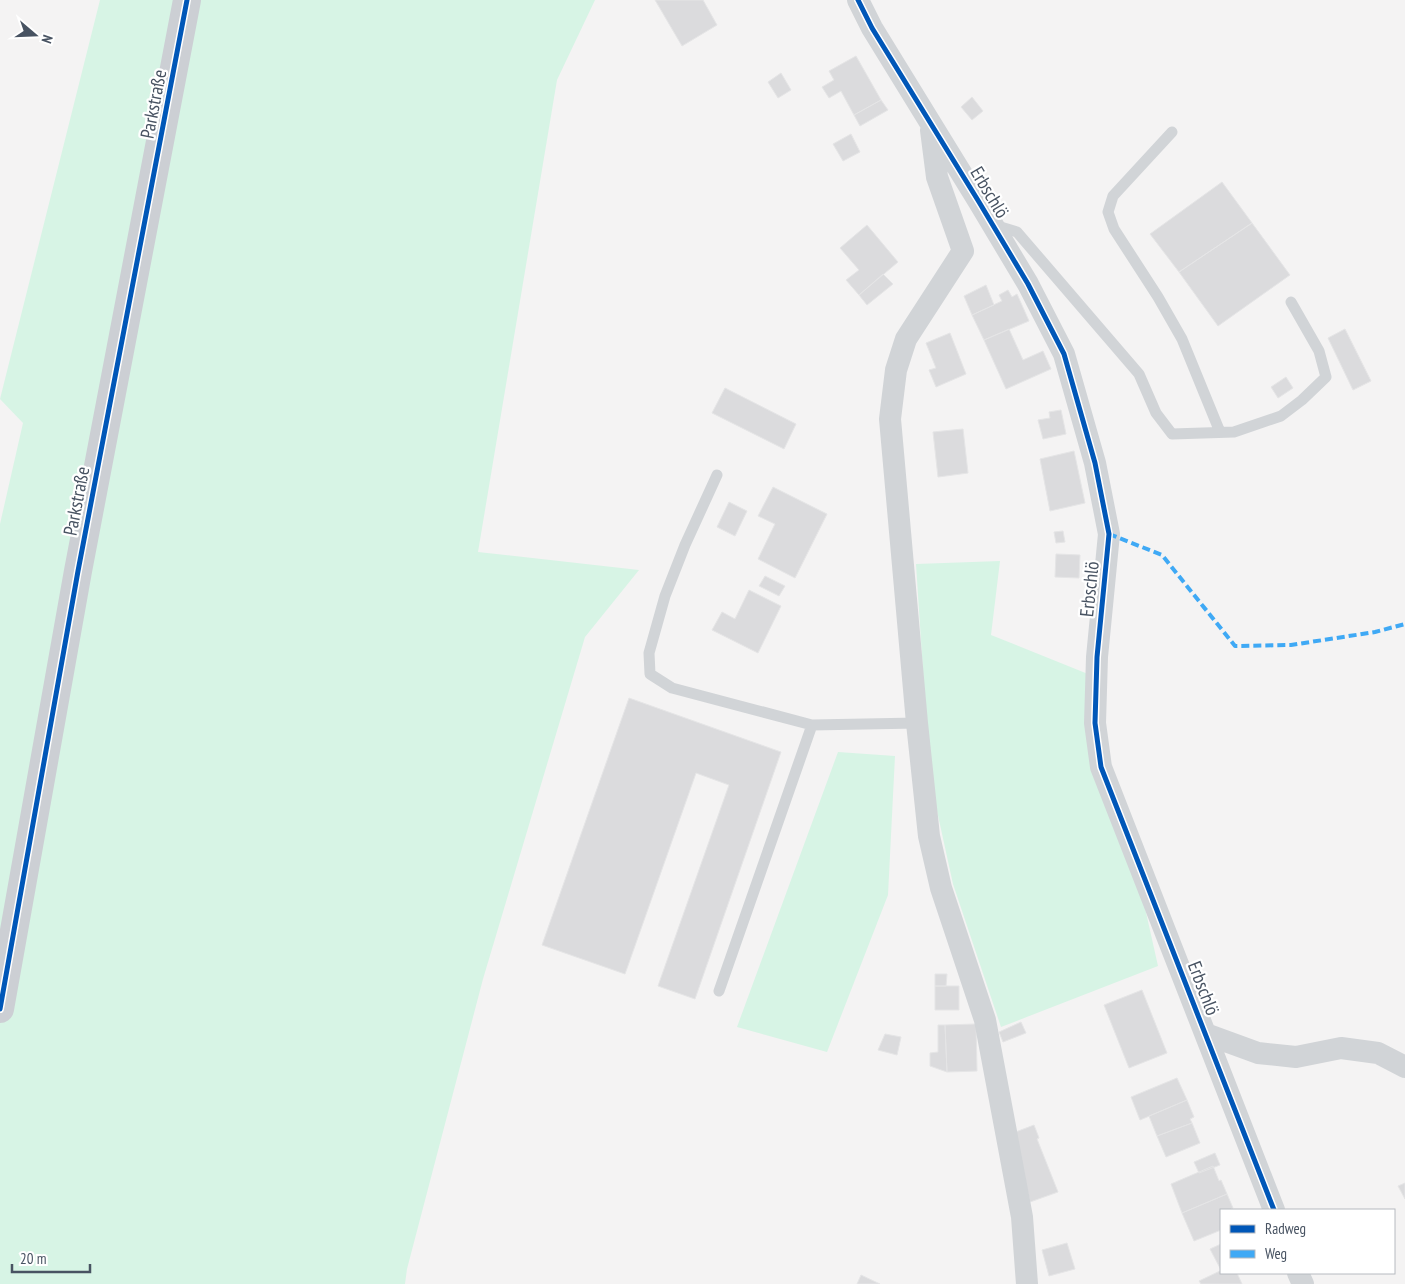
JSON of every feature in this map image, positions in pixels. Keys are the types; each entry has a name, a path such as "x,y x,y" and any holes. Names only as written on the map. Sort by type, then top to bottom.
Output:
{"main road":[{"name":"Parkstraße","path":"0,1009 82,552 187,0"}],"street":[{"name":"Erbschlö","path":"858,0 872,28 1028,284 1064,354 1095,463 1109,534 1097,657 1095,713 1102,767 1274,1209"},
{"name":"Erbschlö","path":"930,123 937,177 963,251 906,339 896,370 890,419 929,836 941,888 985,1020 1022,1216 1027,1284"},
{"name":"Erbschlö","path":"1206,1034 1258,1053 1296,1057 1341,1048 1378,1053 1405,1067"}],"lane":[{"path":"1172,132 1112,196 1108,212 1114,229 1158,297 1182,339 1220,432"},
{"path":"993,224 1017,232 1138,374 1156,413 1172,434 1234,432 1282,416 1326,377 1320,350 1291,302"},
{"path":"717,475 685,545 665,596 649,653 650,674 672,688 812,725 917,722"},
{"path":"719,991 812,725"}],"green space":[{"path":"100,0 595,0 557,80 478,552 639,570 585,637 483,979 407,1269 405,1284 0,1284 0,524 23,423 0,399"},
{"path":"1000,561 991,635 1088,674 1158,966 1001,1027 953,884 930,779 916,564"},
{"path":"838,752 895,756 888,895 827,1052 737,1027"}],"building":[{"path":"655,0 703,0 717,25 682,46"},
{"path":"856,56 881,100 854,115 841,91 829,98 822,87 834,80 829,71"},
{"path":"781,73 791,90 778,98 768,82"},
{"path":"972,97 983,111 972,120 961,107"},
{"path":"881,100 888,110 860,126 854,115"},
{"path":"851,134 860,152 843,161 833,144"},
{"path":"1222,182 1252,223 1179,272 1150,234"},
{"path":"1252,223 1290,275 1218,326 1179,272"},
{"path":"867,225 898,262 859,295 846,280 859,270 840,248"},
{"path":"883,274 893,284 867,305 859,295"},
{"path":"986,285 994,305 972,315 964,296"},
{"path":"1008,290 1012,297 1017,294 1029,321 984,340 972,315 1002,301 999,295"},
{"path":"1009,329 1023,360 1043,351 1051,369 1006,389 984,340"},
{"path":"1345,329 1371,381 1353,390 1328,338"},
{"path":"950,333 966,374 936,387 929,370 936,368 926,343"},
{"path":"1286,377 1293,388 1278,398 1271,387"},
{"path":"725,388 796,424 784,449 712,413"},
{"path":"1061,410 1066,434 1043,439 1038,420 1050,418 1049,412"},
{"path":"963,429 968,473 938,477 933,432"},
{"path":"1074,451 1085,503 1050,511 1040,459"},
{"path":"773,487 827,514 795,578 758,559 775,524 758,516"},
{"path":"729,502 747,511 735,536 717,527"},
{"path":"1063,531 1065,542 1056,543 1054,532"},
{"path":"1056,554 1080,555 1079,578 1055,577"},
{"path":"765,576 785,586 779,596 759,586"},
{"path":"749,590 781,606 758,653 712,630 722,612 735,619"},
{"path":"629,698 781,752 695,999 658,986 729,785 696,773 625,974 542,945"},
{"path":"935,974 947,974 946,986 935,986"},
{"path":"935,986 959,986 959,1010 935,1010"},
{"path":"1142,990 1167,1053 1129,1068 1104,1005"},
{"path":"1021,1022 1026,1033 1003,1042 999,1032"},
{"path":"976,1024 977,1071 947,1072 945,1025"},
{"path":"938,1025 945,1025 947,1072 930,1066 930,1053 938,1052"},
{"path":"885,1034 901,1037 897,1055 878,1050"},
{"path":"1177,1078 1187,1100 1140,1120 1131,1097"},
{"path":"1187,1100 1194,1117 1190,1119 1192,1123 1157,1136 1149,1116"},
{"path":"1192,1123 1200,1143 1166,1157 1157,1136"},
{"path":"1034,1125 1039,1138 1037,1139 1058,1192 1030,1202 1013,1133"},
{"path":"1215,1153 1220,1165 1199,1173 1194,1162"},
{"path":"1213,1166 1227,1194 1182,1213 1171,1184"},
{"path":"1405,1183 1405,1199 1398,1186"},
{"path":"1227,1194 1233,1208 1220,1209 1220,1230 1194,1241 1182,1213"},
{"path":"1067,1243 1075,1269 1049,1276 1042,1250"},
{"path":"1220,1244 1220,1268 1210,1249"},
{"path":"1220,1271 1220,1274 1237,1274 1242,1284 1201,1284 1199,1281"},
{"path":"861,1275 880,1284 857,1284"}],"marked path":[{"path":"1109,534 1162,555 1235,646 1291,645 1375,632 1405,624"}],"cycle path":[{"path":"0,1009 78,571 187,0"},
{"path":"858,0 872,28 1028,284 1064,354 1095,463 1109,534 1097,657 1095,723 1101,767 1274,1209"}]}
